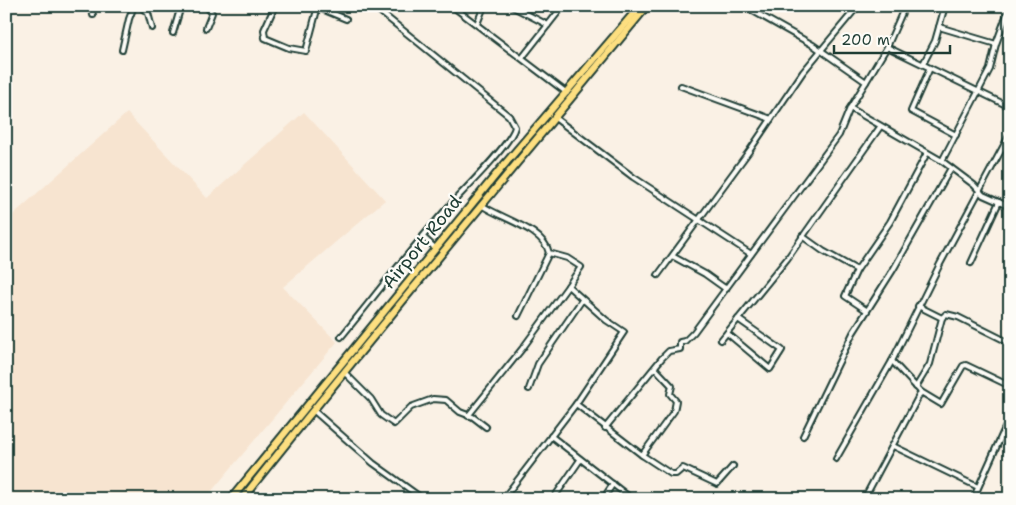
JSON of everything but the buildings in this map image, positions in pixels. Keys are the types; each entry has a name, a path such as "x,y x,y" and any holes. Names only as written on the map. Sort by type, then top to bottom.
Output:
{"highway":[{"name":"Airport Road","path":"231,499 499,172 640,6"},
{"name":"Airport Road","path":"242,499 344,372 647,6"}],"street":[{"path":"90,6 93,15"},
{"path":"122,50 134,6"},
{"path":"140,6 148,13 152,28"},
{"path":"173,33 181,6"},
{"path":"206,6 212,13 206,28"},
{"path":"275,6 264,30 265,38 302,51 306,51 318,7 346,19"},
{"path":"341,337 423,237 512,135 515,123 374,6"},
{"path":"452,6 567,93"},
{"path":"477,24 484,6"},
{"path":"511,6 548,26"},
{"path":"522,58 563,6"},
{"path":"744,6 822,50 866,82"},
{"path":"658,276 674,257 698,218 803,72 858,6"},
{"path":"605,428 669,351 680,349 680,342 685,341 694,332 840,134 850,108 887,47 905,6"},
{"path":"923,64 946,6"},
{"path":"942,161 990,69 996,44 1010,6"},
{"path":"939,27 996,44"},
{"path":"887,47 1010,107"},
{"path":"930,68 911,110 956,135"},
{"path":"680,86 771,119"},
{"path":"850,108 942,161 974,185 978,191 1010,207"},
{"path":"555,118 634,177 751,254"},
{"path":"721,340 787,259 880,127"},
{"path":"836,459 892,362 918,306 1010,134"},
{"path":"866,310 845,296 857,270 890,222 927,153"},
{"path":"803,436 866,310 893,270 951,168"},
{"path":"971,263 999,202"},
{"path":"483,206 538,236 546,244 549,252 518,316"},
{"path":"802,236 822,251 857,270"},
{"path":"423,237 436,249"},
{"path":"468,416 522,349 581,267 567,258 549,252"},
{"path":"674,257 705,274 726,289"},
{"path":"503,499 576,404 624,332 582,300 568,286"},
{"path":"529,389 538,364 582,300"},
{"path":"918,306 942,318"},
{"path":"916,387 930,364 942,318 946,314 958,316 1010,343"},
{"path":"726,333 770,369 782,350 738,319"},
{"path":"892,362 921,392 941,404 963,366 966,365 1010,386"},
{"path":"642,456 674,411 676,401 670,394 672,386 655,368"},
{"path":"344,372 371,399 381,415 394,424 411,407 434,399 446,400 460,412 473,417 486,427"},
{"path":"864,499 921,392"},
{"path":"576,404 642,456 671,474 676,474 683,468 716,484 733,466"},
{"path":"313,410 374,463 424,499"},
{"path":"973,499 1010,416"},
{"path":"551,436 628,496"},
{"path":"892,446 978,487"},
{"path":"553,499 580,460"},
{"path":"603,499 613,484"}],"shaded area":[{"path":"304,112 385,200 283,287 337,342 205,499 6,499 6,221 127,113 207,198"}]}
